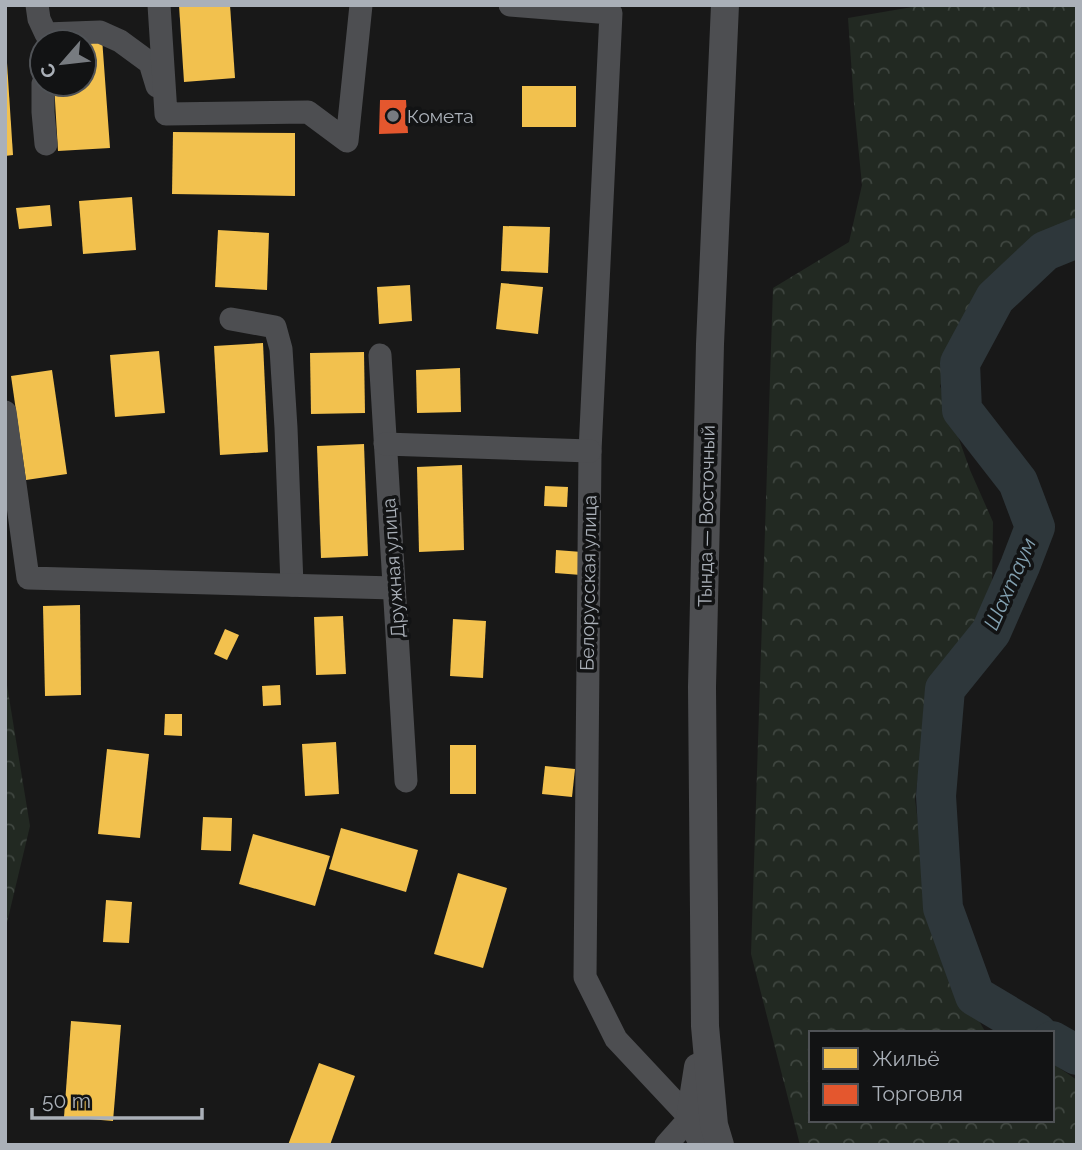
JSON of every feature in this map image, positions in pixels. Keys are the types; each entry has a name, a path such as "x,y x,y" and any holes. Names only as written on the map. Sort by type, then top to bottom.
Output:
{"street":[{"path":"37,5 42,28"},
{"path":"159,5 166,114"},
{"path":"166,114 308,112 346,141 361,5"},
{"name":"Белорусская улица","path":"509,5 611,13 590,451 585,977 616,1039 690,1118"},
{"name":"Тында — Восточный","path":"705,1027 702,687 710,344 724,5"},
{"path":"98,32 120,41 150,63 166,114"},
{"path":"43,98 46,144"},
{"path":"231,319 275,327 281,349 292,585"},
{"name":"Дружная улица","path":"380,355 406,781"},
{"path":"5,412 28,578 394,588"},
{"path":"385,444 590,451"},
{"path":"667,1145 690,1118 705,1027"},
{"path":"705,1027 714,1125 720,1145"},
{"path":"690,1118 704,1145"}],"green space":[{"path":"924,5 1077,5 1077,222 1024,251 971,317 940,386 970,470 993,522 992,587 976,635 938,673 925,723 915,799 926,887 941,955 985,1031 809,1031 809,1122 1054,1122 1054,1064 1077,1080 1077,1145 800,1145 751,954 773,288 849,242 862,185 848,18"},
{"path":"5,673 30,826 5,931"}],"building: Жильё":[{"path":"179,5 230,5 235,78 184,82"},
{"path":"102,38 110,148 58,151 55,98 98,98 98,39"},
{"path":"5,63 13,155 5,156"},
{"path":"522,86 576,86 576,127 522,127"},
{"path":"173,132 295,133 295,196 172,194"},
{"path":"132,197 136,250 83,254 79,201"},
{"path":"50,205 52,226 19,229 16,208"},
{"path":"503,226 550,227 548,273 501,271"},
{"path":"218,230 269,233 267,290 215,287"},
{"path":"501,283 543,287 538,334 496,329"},
{"path":"410,285 412,321 379,324 377,287"},
{"path":"263,343 268,452 220,455 214,346"},
{"path":"159,351 165,413 115,417 110,355"},
{"path":"364,352 365,413 311,414 310,353"},
{"path":"460,368 461,412 417,413 416,370"},
{"path":"52,370 67,474 26,480 11,376"},
{"path":"364,444 368,556 321,558 317,446"},
{"path":"462,465 464,550 419,552 417,467"},
{"path":"545,486 568,487 567,507 544,506"},
{"path":"556,550 582,552 581,575 555,573"},
{"path":"80,605 81,695 45,696 43,606"},
{"path":"343,616 346,674 316,675 314,617"},
{"path":"453,619 486,621 483,678 450,676"},
{"path":"225,629 239,635 227,660 214,654"},
{"path":"280,685 281,705 263,706 262,686"},
{"path":"165,714 182,714 182,736 164,735"},
{"path":"336,742 339,794 305,796 302,744"},
{"path":"450,745 476,745 476,794 450,794"},
{"path":"107,749 149,754 140,838 98,834"},
{"path":"545,766 575,769 572,797 542,794"},
{"path":"203,817 232,818 231,851 201,850"},
{"path":"341,828 418,850 406,892 329,869"},
{"path":"253,834 330,856 315,906 239,884"},
{"path":"458,873 507,888 483,968 434,954"},
{"path":"106,900 132,902 129,943 103,942"},
{"path":"71,1021 121,1025 113,1121 64,1117"},
{"path":"319,1063 355,1076 330,1145 288,1145"}],"building: Торговля":[{"name":"Комета","path":"380,100 406,100 408,133 379,134"}],"waterway":[{"name":"Шахтаум","path":"1034,1031 975,996 943,908 936,796 945,689 991,632 1035,527 1018,482 962,410 960,363 995,298 1045,251 1077,238"},
{"name":"Шахтаум","path":"1054,1042 1077,1055"}],"place":[{"name":"Комета","path":"393,116"}]}
